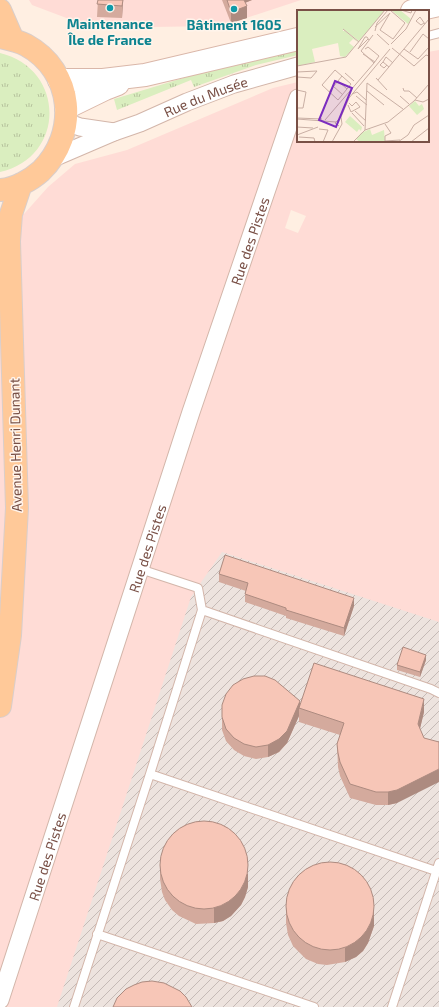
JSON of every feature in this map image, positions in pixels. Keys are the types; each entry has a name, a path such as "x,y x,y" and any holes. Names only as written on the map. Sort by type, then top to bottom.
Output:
{"main road":[{"path":"416,10 439,5"},
{"path":"0,10 7,38 26,45 38,53 49,64 59,80 63,90 66,115 63,138 52,159 35,176 21,184 0,190"},
{"path":"66,115 105,89 145,75 297,39"},
{"path":"59,80 103,80 145,75"},
{"name":"Avenue Henri Dunant","path":"0,706 10,635 9,596 17,508 9,241 11,214 21,184"}],"street":[{"name":"Rue du Musée","path":"52,159 114,132 140,123 187,102 234,84 297,66"},
{"name":"Rue des Pistes","path":"0,1000 194,405 297,101"},
{"path":"66,115 80,127 114,132"}],"lane":[{"path":"429,36 439,33"},
{"path":"74,1007 202,610 198,588 140,569"},
{"path":"202,610 424,686 439,693"},
{"path":"150,774 438,867 392,1007"},
{"path":"97,934 314,1007"}],"shaded area":[{"path":"29,0 301,0 228,24 213,26 93,28 32,5"},
{"path":"439,50 439,1007 0,1007 0,215 24,214 48,187 75,164 127,150 273,88 297,82 297,142 429,142 429,52","holes":["291,210 306,216 298,233 285,228"]},
{"path":"222,552 439,622 439,1007 57,1007 191,597"}],"green space":[{"path":"297,49 297,55 256,65 194,87 191,80 117,110 114,99 190,76"},
{"path":"0,53 22,62 37,76 46,94 50,113 46,132 37,149 22,163 0,172"}],"building":[{"path":"98,0 123,0 122,6 97,4"},
{"path":"227,0 244,0 247,6 231,12"},
{"path":"225,555 354,598 344,628 286,610 286,608 245,594 248,583 219,574"},
{"path":"403,647 426,655 420,672 397,665"},
{"path":"314,663 424,699 418,724 424,738 439,742 439,769 397,790 388,792 376,792 350,784 340,762 337,744 344,723 299,708"},
{"path":"254,676 265,676 275,680 300,701 287,731 279,739 268,745 256,747 244,744 234,738 226,729 222,717 222,705 226,694 233,685 243,679"},
{"path":"204,821 221,825 235,834 244,848 248,865 244,882 235,896 221,905 204,909 187,905 173,896 164,882 160,865 164,848 173,834 187,825"},
{"path":"330,862 347,866 361,875 370,889 374,906 370,923 361,937 347,946 330,950 313,946 299,937 290,923 286,906 290,889 299,875 313,866"},
{"path":"152,981 164,983 180,991 192,1007 113,1007 117,998 126,989 142,982"}],"place":[{"name":"Maintenance Île de France","path":"110,8"},
{"name":"Bâtiment 1605","path":"234,9"}]}
